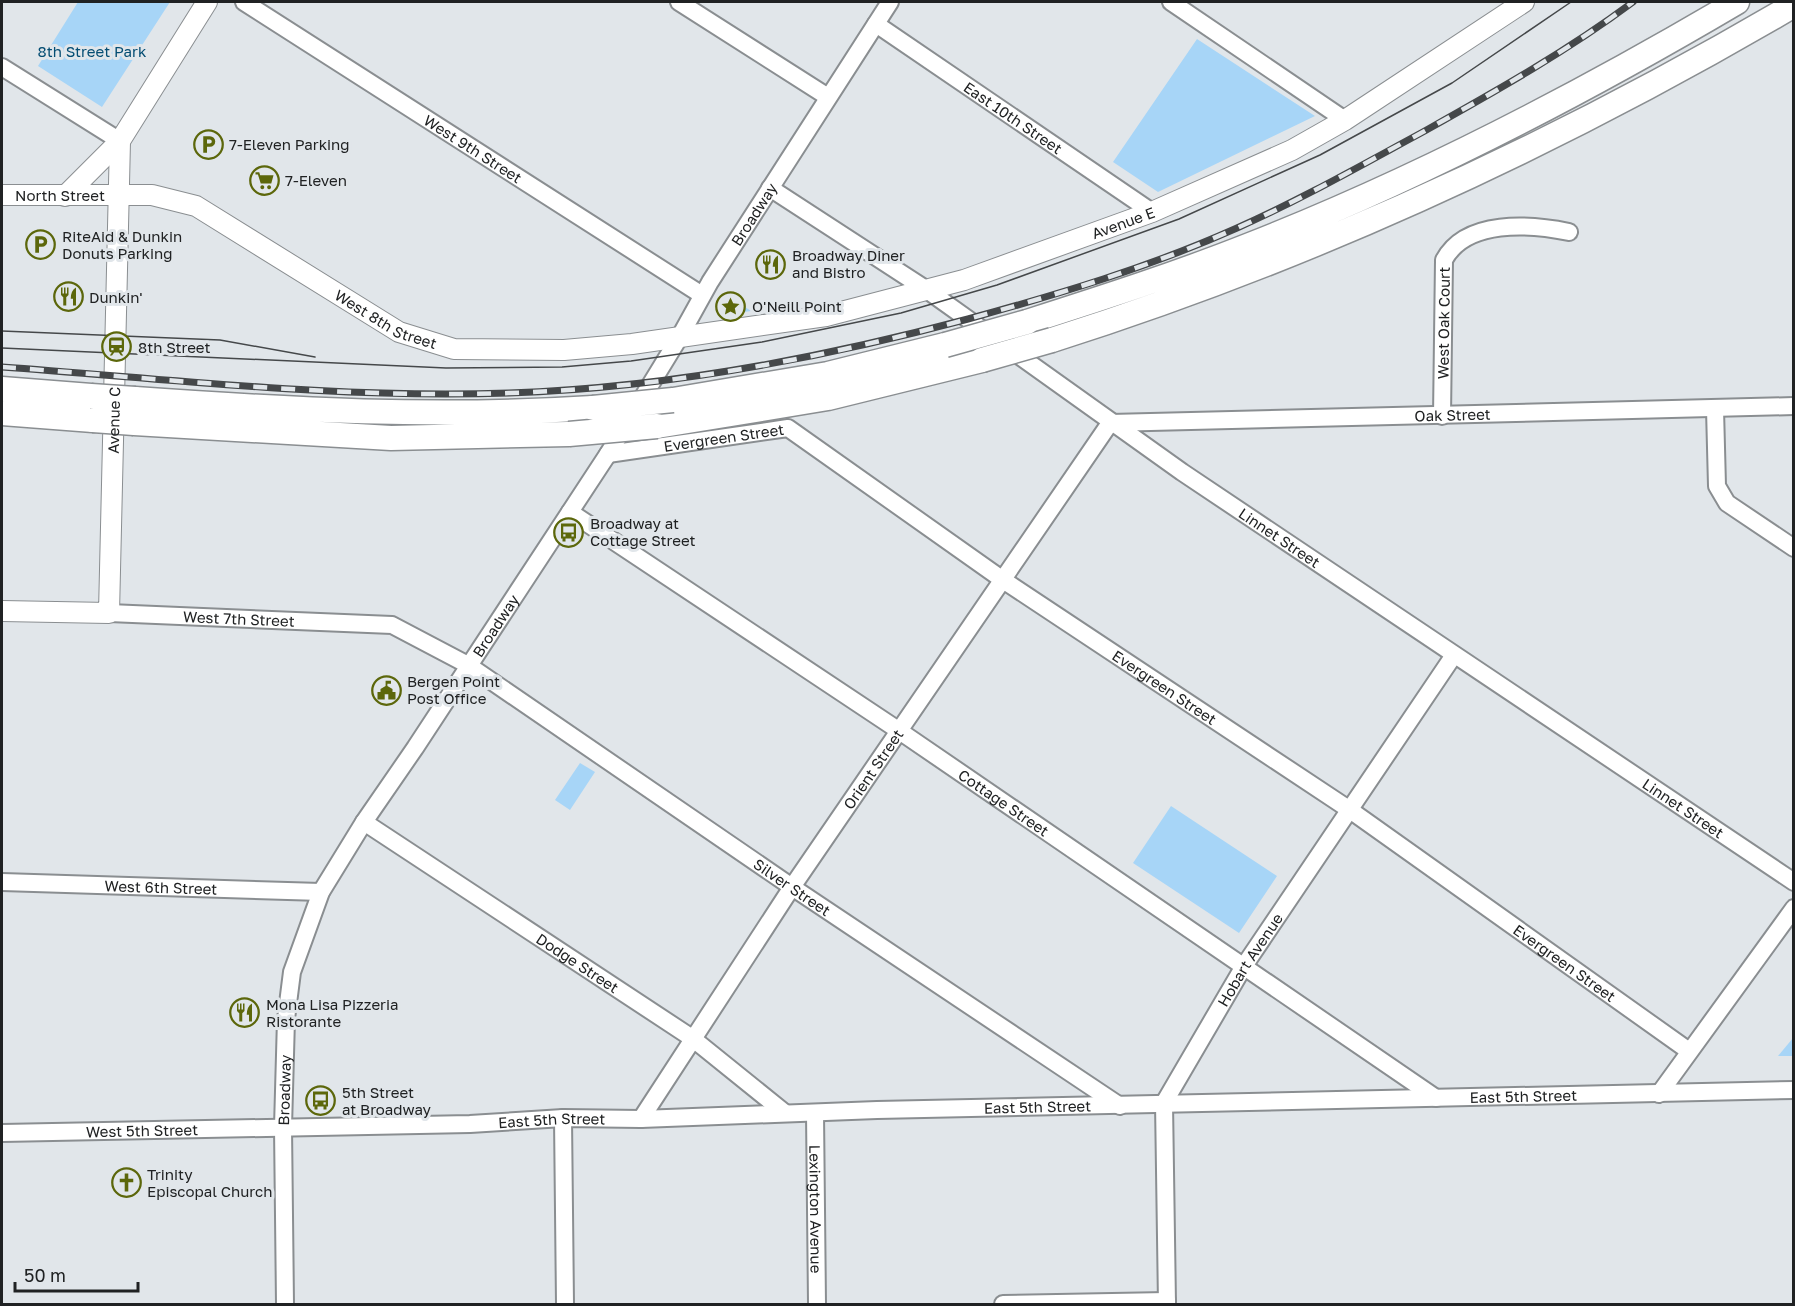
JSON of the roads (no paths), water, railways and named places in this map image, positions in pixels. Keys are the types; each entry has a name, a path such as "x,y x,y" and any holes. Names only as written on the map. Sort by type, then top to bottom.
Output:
{"highway":[{"path":"134,411 474,414 593,408 673,400 816,376 945,345 1027,322 1196,266 1306,222 1382,188 1531,115 1737,2"},
{"path":"2,412 92,408 391,438 569,434 657,426 828,398 982,360 1052,340 1155,306 1268,264 1431,194 1644,90 1794,5"},
{"path":"2,390 92,408"}],"main road":[{"name":"Avenue C","path":"109,613 120,141 207,2"},
{"name":"Avenue E","path":"679,338 826,316 927,290 964,280 1152,212 1292,150 1345,120 1524,2"},
{"path":"65,196 120,141"},
{"name":"North Street","path":"2,195 120,196"},
{"name":"West 8th Street","path":"120,196 152,195 196,206 399,332 454,349 564,350 679,338"},
{"name":"West 7th Street","path":"2,611 109,613"}],"street":[{"name":"West 9th Street","path":"244,2 702,295"},
{"path":"679,2 828,97"},
{"name":"Broadway","path":"285,1305 282,1127 286,1019 292,972 321,892 364,822 608,454 679,338 702,295 890,2"},
{"path":"1171,2 1345,120"},
{"name":"East 10th Street","path":"876,24 1152,212"},
{"path":"2,67 120,141"},
{"name":"Linnet Street","path":"770,188 927,290 1110,423 1794,882"},
{"name":"West Oak Court","path":"1442,416 1444,260 1451,247 1473,234 1514,227 1545,227 1569,232"},
{"name":"Oak Street","path":"1110,423 1794,406"},
{"path":"1715,409 1717,486 1722,495 1727,503 1794,548"},
{"name":"Orient Street","path":"640,1119 898,730 1110,423"},
{"name":"Evergreen Street","path":"608,454 788,428 1003,580 1350,810 1689,1051"},
{"name":"Cottage Street","path":"570,512 898,730 1436,1098"},
{"name":"West 7th Street","path":"109,613 392,624 468,665"},
{"name":"Hobart Avenue","path":"1164,1103 1244,966 1454,655"},
{"name":"Silver Street","path":"468,665 792,887 1120,1106"},
{"name":"Dodge Street","path":"364,822 692,1038 784,1113"},
{"name":"West 6th Street","path":"2,882 321,892"},
{"path":"1659,1094 1794,908"},
{"name":"East 5th Street","path":"282,1127 470,1124 563,1119 640,1119 1164,1103 1659,1094 1794,1089"},
{"path":"1003,1305 1167,1303 1164,1103"},
{"name":"Lexington Avenue","path":"815,1113 817,1305"},
{"path":"563,1119 565,1305"},
{"name":"West 5th Street","path":"2,1133 282,1127"}],"tram line":[{"path":"2,348 446,368 562,367 631,361 762,342 901,313 997,285 1179,219 1320,155 1452,83 1571,2"},
{"path":"2,331 220,340 315,357"}],"railway":[{"path":"2,367 319,391 509,393 567,390 683,378 855,347 968,319 1070,290 1171,255 1237,228 1330,182 1476,102 1556,55 1633,2"}],"place":[{"name":"7-Eleven Parking","path":"208,144"},
{"name":"7-Eleven","path":"264,180"},
{"name":"RiteAid & Dunkin Donuts Parking","path":"41,245"},
{"name":"Broadway Diner and Bistro","path":"771,264"},
{"name":"Dunkin'","path":"68,297"},
{"name":"O'Neill Point","path":"731,306"},
{"name":"8th Street","path":"117,347"},
{"name":"Broadway at Cottage Street","path":"569,532"},
{"name":"Bergen Point Post Office","path":"386,690"},
{"name":"Mona Lisa Pizzeria Ristorante","path":"245,1013"},
{"name":"5th Street at Broadway","path":"321,1101"},
{"name":"Trinity Episcopal Church","path":"126,1183"}],"park label":[{"name":"8th Street Park","path":"92,51"}]}
